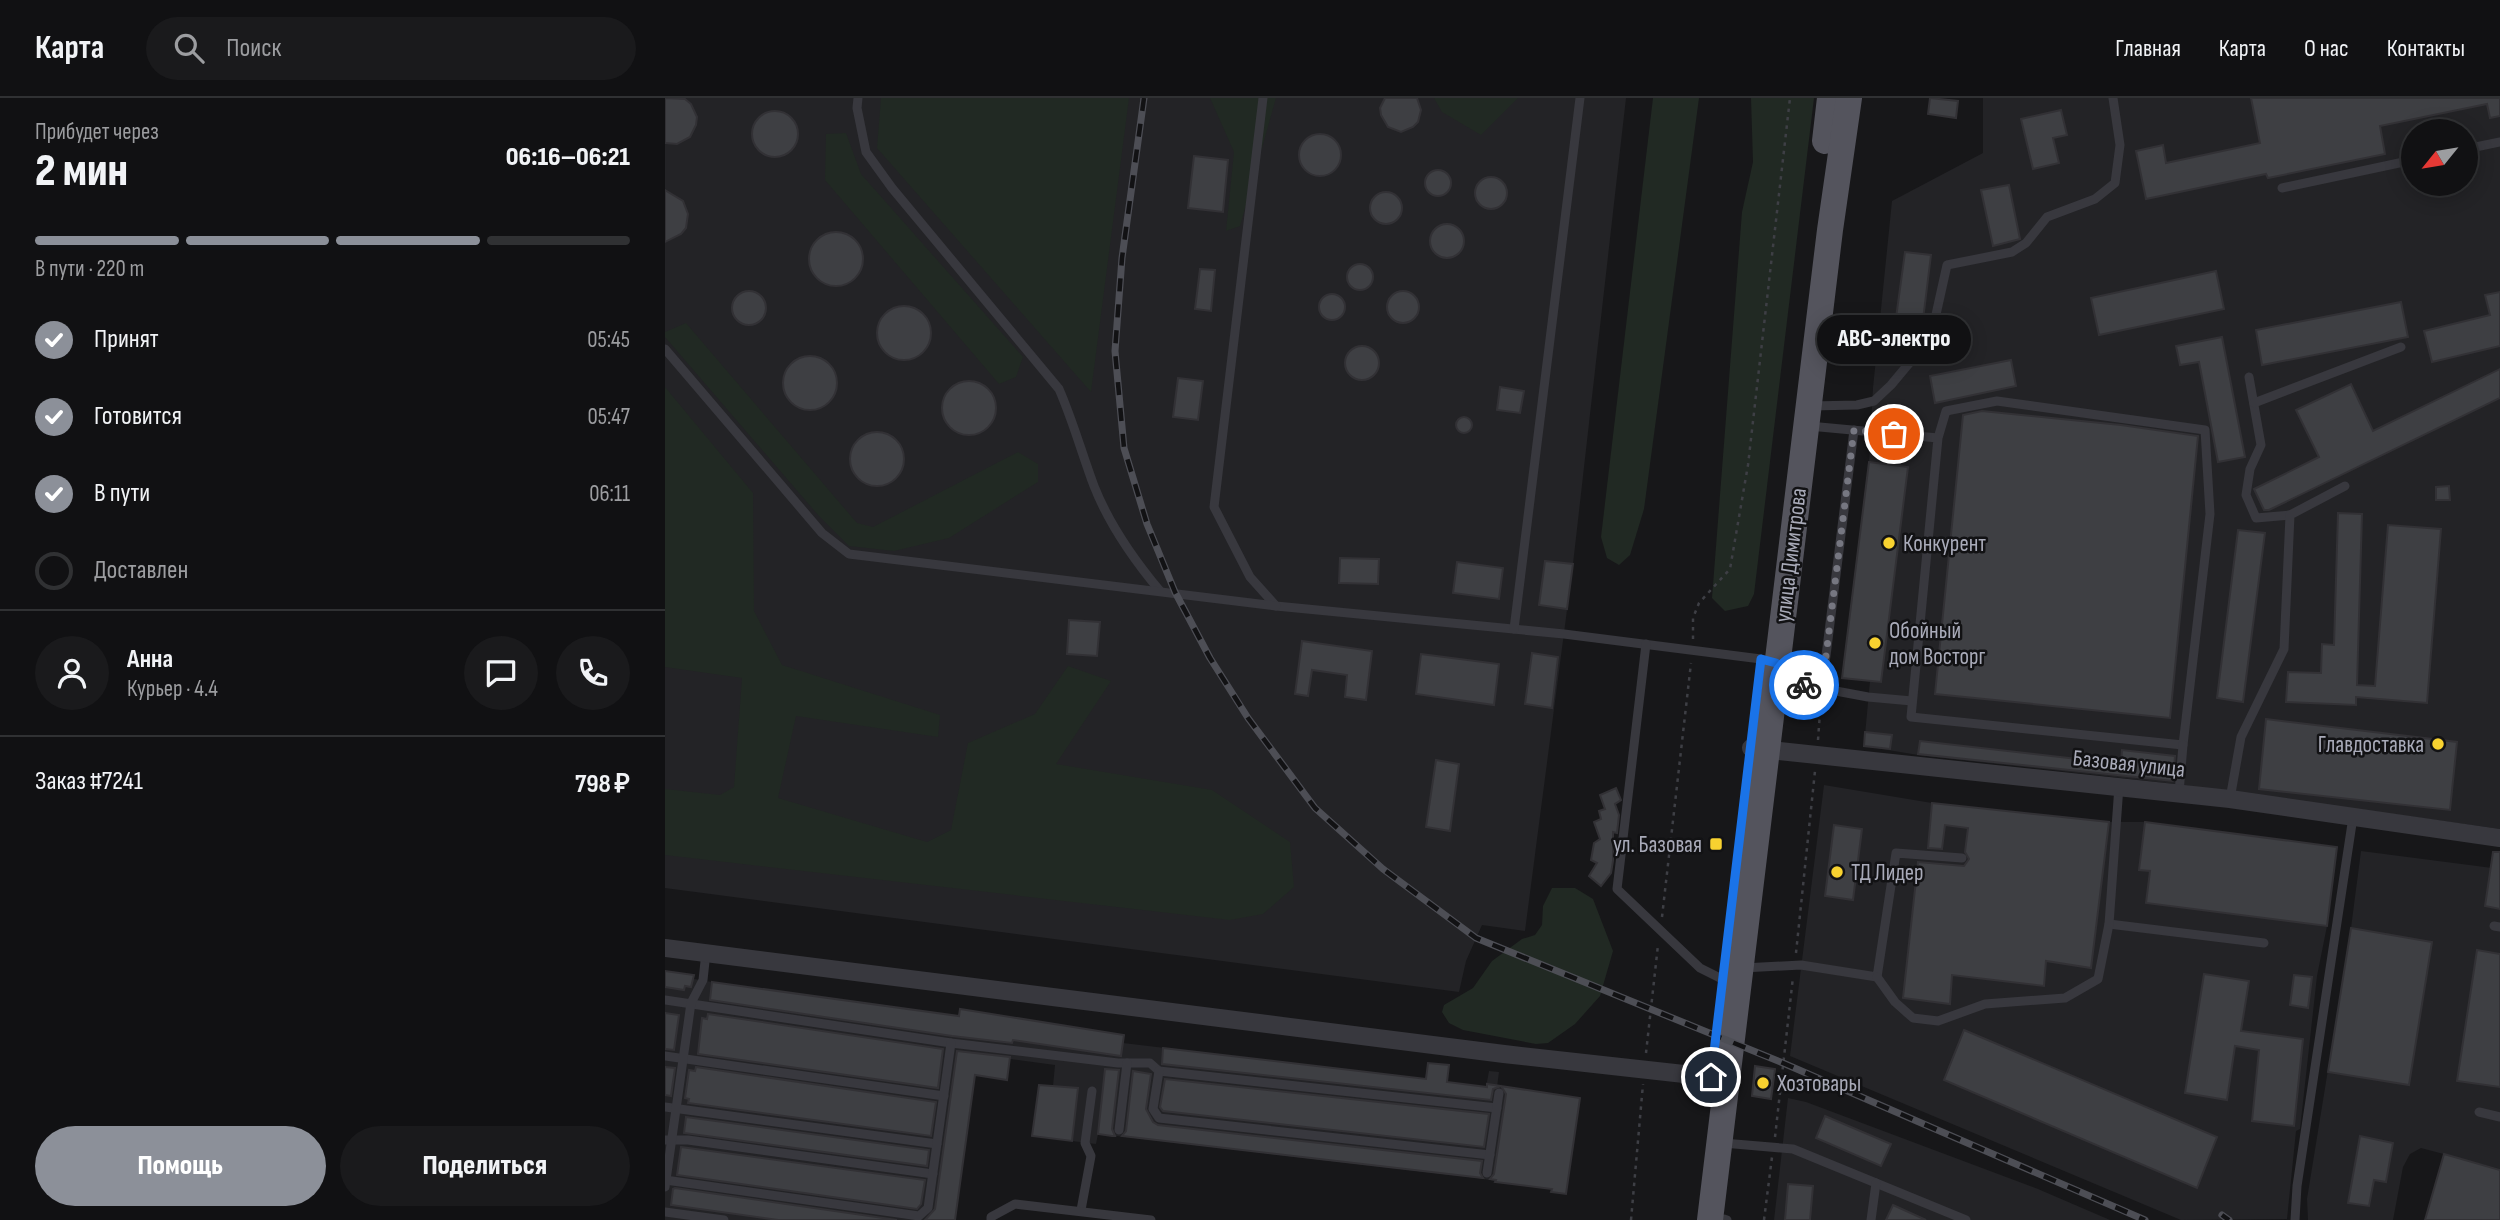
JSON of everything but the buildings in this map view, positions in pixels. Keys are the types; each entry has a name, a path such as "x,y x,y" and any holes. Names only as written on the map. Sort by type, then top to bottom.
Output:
{"main road":[{"name":"улица Димитрова","path":"1721,1220 1720,1143 1733,974 1830,98"},
{"name":"улица Димитрова","path":"1769,661 1808,416 1849,98"},
{"name":"улица Димитрова","path":"1693,1220 1711,1077 1733,974"}],"street":[{"name":"Базовая улица","path":"1759,748 2230,799 2500,838"},
{"path":"665,948 1504,1054 1711,1077"}],"lane":[{"path":"858,98 857,108 866,152 892,188 1059,389 1095,489 1132,558 1160,591"},
{"path":"1263,98 1214,507 1250,577 1276,606"},
{"path":"1514,629 1580,98"},
{"path":"1808,416 1874,401 1891,385 1931,337 1947,265 2012,252 2026,243 2047,218 2095,199 2115,183 2120,145 2113,98"},
{"path":"2478,147 2500,142"},
{"path":"2282,188 2401,163"},
{"path":"2253,403 2400,347"},
{"path":"665,349 822,533 849,554 1276,606 1646,644 1769,661 1793,683 1868,697 1912,701"},
{"path":"2249,377 2261,445 2250,469 2246,495 2256,518 2290,515 2345,486"},
{"path":"2179,793 2210,514 2205,430 1997,401 1946,411 1938,438 1912,717 2183,745"},
{"path":"1808,416 1854,430 1938,438"},
{"path":"1822,688 1854,430"},
{"path":"2230,799 2241,737 2284,649 2290,515"},
{"path":"1646,644 1617,890 1700,968 1733,974 1801,965 1877,977"},
{"path":"1962,858 1896,853 1877,977 1895,1002 1913,1018 1938,1021 1985,1004 2065,998 2098,979 2109,924 2119,786"},
{"path":"2295,1220 2297,1186 2353,817"},
{"path":"2109,924 2264,943"},
{"path":"706,953 702,980 691,1003 665,1182 919,1216 928,1208 951,1043"},
{"path":"665,1000 951,1043 1127,1063 1150,1063 1159,1071 1497,1108"},
{"path":"665,1056 944,1096"},
{"path":"1119,1130 1127,1063"},
{"path":"1159,1071 1153,1109 1159,1118 1490,1155"},
{"path":"1081,1210 1091,1156 1085,1143 1092,1091"},
{"path":"1487,1173 1499,1093"},
{"path":"665,1107 937,1144"},
{"path":"2479,1112 2500,1117"},
{"path":"669,1141 688,1139 933,1174"},
{"path":"1720,1143 1793,1149 1966,1220"},
{"path":"1871,1220 1876,1183"},
{"path":"991,1220 991,1217 1015,1204 1151,1220"},
{"path":"665,1212 724,1220"}],"shaded area":[{"path":"665,98 1626,98 1573,564 1525,931 1482,925 1466,961 1459,992 665,888"},
{"path":"881,98 1129,98 1091,392 877,148"},
{"path":"1210,98 1276,98 1240,226 1226,231 1234,152"},
{"path":"1434,98 1518,98 1481,135 1442,112"},
{"path":"1653,98 1699,98 1644,509 1630,555 1619,565 1607,558 1601,537"},
{"path":"1751,98 1814,98 1754,594 1748,606 1725,611 1712,598 1742,212 1753,162"},
{"path":"1983,98 2500,98 2500,829 2175,784 1918,755 1864,746 1870,681 1842,678 1869,462 1873,388 1892,201 1983,153"},
{"path":"846,133 861,174 1023,357 1016,377 999,384 825,180 826,134"},
{"path":"686,323 857,523 873,527 1018,452 1038,464 1038,482 949,538 894,551 849,546 818,515 665,337 665,332"},
{"path":"665,387 753,493 754,611 782,665 940,715 938,737 796,716 778,798 927,842 951,830 968,743 1035,714 1068,666 1111,681 1056,764 1212,790 1290,842 1294,887 1263,914 1230,920 665,855 665,789 720,795 734,787 742,678 665,667"},
{"path":"1824,785 1932,803 2109,822 2145,822 2337,847 2327,926 2317,976 2300,1129 2296,1131 2287,1219 2181,1220 1790,1056"},
{"path":"2361,851 2500,869 2500,1169 2421,1148 2410,1154 2403,1167 2393,1220 2308,1220 2307,1199"},
{"path":"1552,888 1575,888 1593,899 1613,951 1600,996 1575,1024 1548,1043 1536,1044 1463,1030 1449,1023 1442,1012 1444,1005 1473,988 1492,961 1522,939 1535,935 1542,925 1543,906"},
{"path":"665,971 694,975 694,979 712,982 945,1014 944,1029 956,1031 960,1009 1124,1035 1123,1043 1425,1079 1428,1063 1449,1065 1447,1082 1486,1087 1489,1071 1499,1072 1497,1087 1534,1090 1522,1185 1098,1134 1096,1144 1032,1136 1039,1085 1053,1086 1055,1065 1010,1059 1007,1080 974,1075 955,1220 665,1220"},
{"path":"1788,1098 1806,1102 2038,1189 2110,1220 1774,1220"}],"railway":[{"path":"1144,98 1122,258 1115,351 1124,448 1147,524 1175,592 1210,658 1248,718 1315,808 1383,869 1476,938 1783,1063 2145,1220"},
{"path":"2222,1215 2229,1220"}],"way so far":[{"path":"1804,685 1822,688 1854,430 1894,434"}],"place":[{"name":"АВС-электро","path":"1894,434"},
{"name":"Конкурент","path":"1889,543"},
{"name":"Обойный дом Восторг","path":"1875,643"},
{"name":"Главдоставка","path":"2438,744"},
{"name":"ул. Базовая","path":"1716,844"},
{"name":"ТД Лидер","path":"1837,872"},
{"name":"Хозтовары","path":"1763,1083"}],"route":[{"path":"1711,1077 1761,659 1776,663 1793,683 1804,685"}]}
